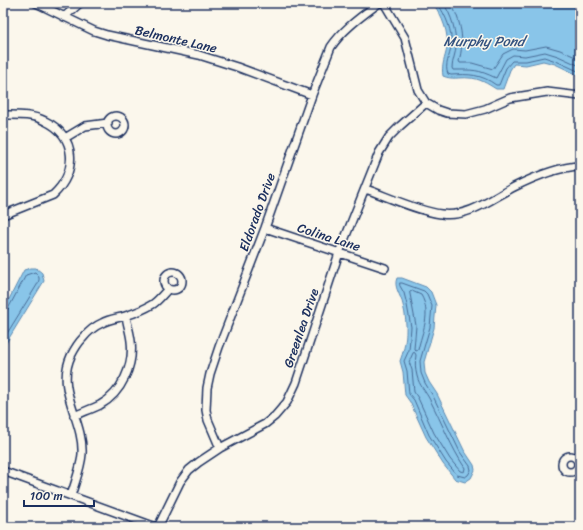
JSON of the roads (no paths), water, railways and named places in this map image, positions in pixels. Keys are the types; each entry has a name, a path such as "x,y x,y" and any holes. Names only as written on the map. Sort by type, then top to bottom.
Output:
{"street":[{"name":"Belmonte Lane","path":"36,3 94,31 199,55 237,67 312,95"},
{"path":"64,17 80,3"},
{"name":"Eldorado Drive","path":"220,448 208,420 206,400 207,388 219,347 265,228 326,57 335,41 350,26 380,3"},
{"path":"384,3 405,38 418,90 426,103 447,113 466,114 485,109 510,98 538,93 547,92 580,96"},
{"name":"Greenlea Drive","path":"157,527 180,482 189,470 220,448 265,424 275,416 287,402 296,383 339,253 366,189 379,153 389,137 426,103"},
{"path":"3,115 30,115 45,120 56,128 65,138 70,150 71,159 67,175 59,189 53,195 3,215"},
{"path":"65,138 85,126 108,123"},
{"path":"366,189 429,211 442,214 455,214 477,208 514,187 537,177 560,169 580,166"},
{"name":"Colina Lane","path":"265,228 385,268"},
{"path":"71,496 82,455 81,440 66,390 66,374 69,360 81,339 102,323 126,316 154,303 168,288"},
{"path":"74,416 101,404 112,396 122,384 128,370 131,357 131,342 126,316"},
{"path":"3,471 157,527"}],"water":[{"name":"Murphy Pond","path":"424,3 580,3 580,76 555,64 543,61 526,65 514,64 510,70 503,89 496,89 473,78 449,78 443,76 443,65 447,48 446,31 440,14 434,5"},
{"path":"36,268 42,273 44,281 3,348 3,311 24,270"},
{"path":"397,278 402,278 426,287 431,292 436,305 434,328 424,362 425,373 437,394 464,450 474,465 475,470 471,478 465,482 455,479 443,464 426,437 410,402 405,395 403,372 400,361 406,333 406,319 402,301 396,285"}]}
